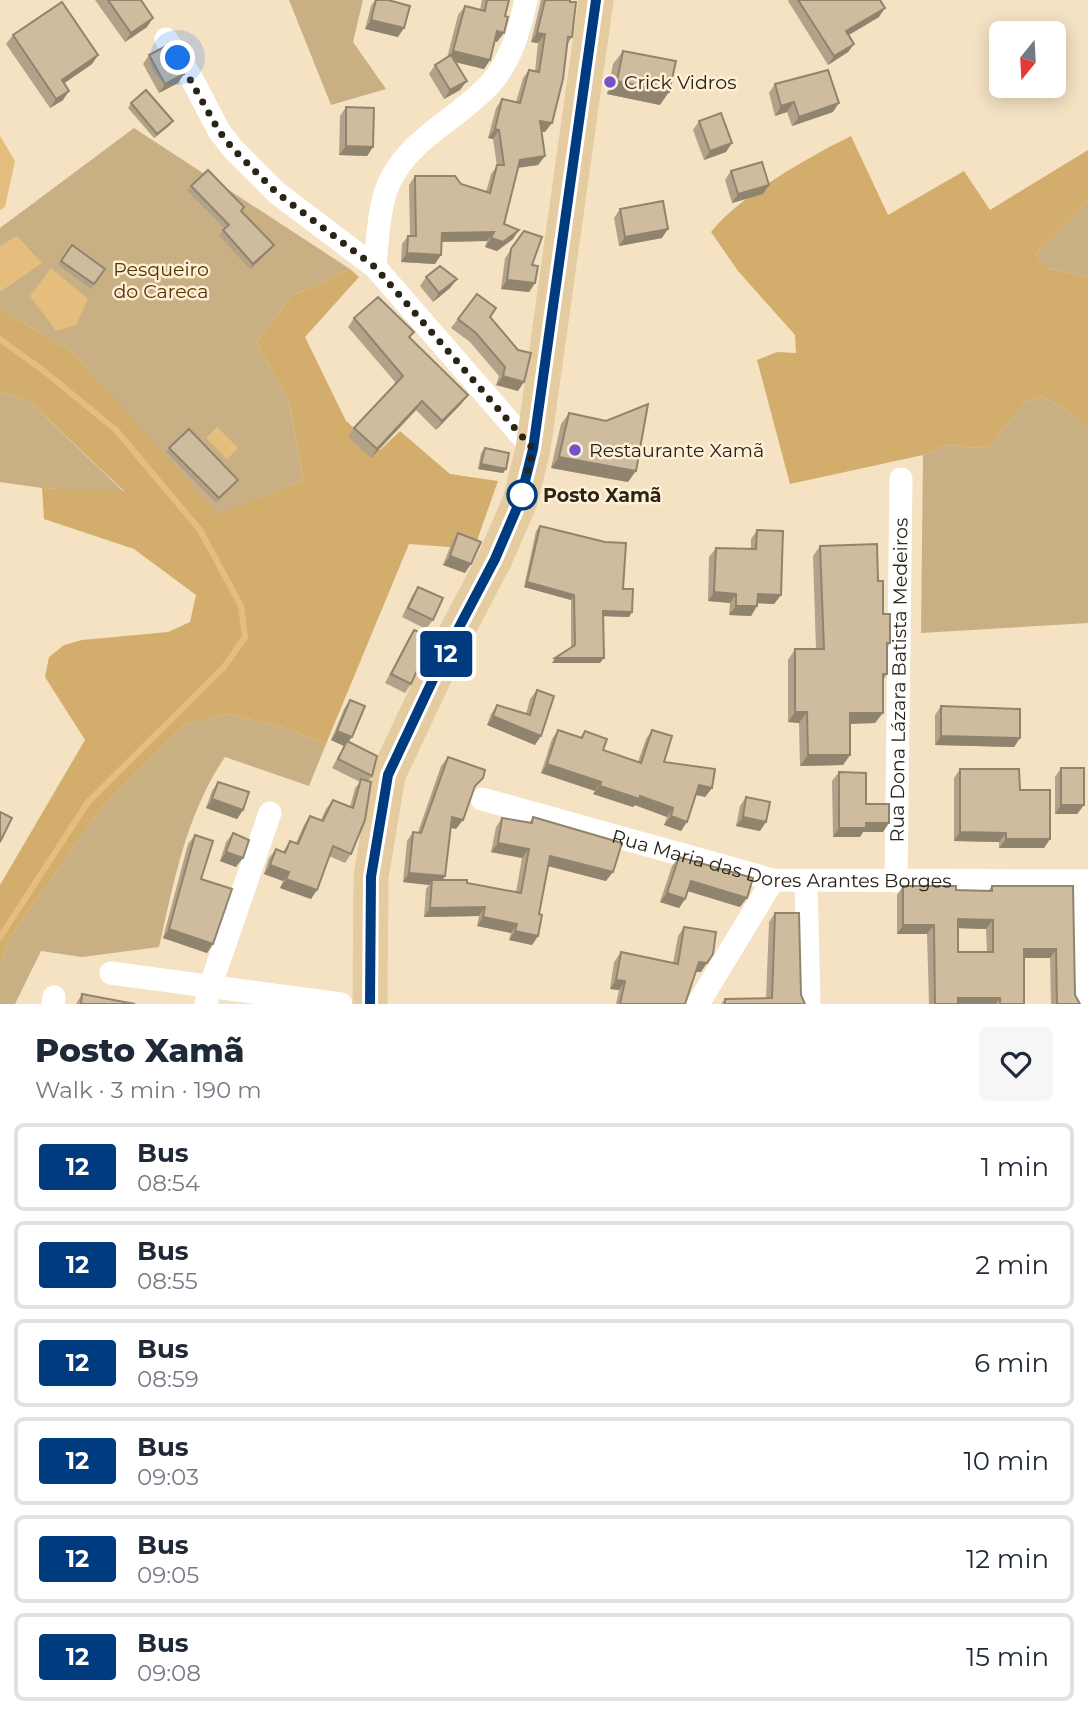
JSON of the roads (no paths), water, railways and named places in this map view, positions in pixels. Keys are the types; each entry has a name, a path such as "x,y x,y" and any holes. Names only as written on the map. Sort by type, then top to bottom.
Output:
{"main road":[{"path":"370,1004 371,877 388,775 445,654 500,547 520,501 533,449 596,0"}],"street":[{"path":"375,267 388,184 410,151 491,83 508,57 526,0"},
{"path":"166,39 191,78 219,131 233,149 277,193 375,267 533,449"},
{"name":"Rua Dona Lázara Batista Medeiros","path":"896,881 901,479"},
{"name":"Rua Maria das Dores Arantes Borges","path":"482,799 773,880 1084,881"},
{"path":"208,995 270,813"},
{"path":"698,1004 773,880"},
{"path":"806,881 808,1004"},
{"path":"1083,1004 1084,881"},
{"path":"111,973 208,995 341,1004"}],"waterway":[{"path":"0,339 116,430 200,530 241,606 245,637 224,667 88,802 0,937"}],"place":[{"name":"Crick Vidros","path":"610,82"},
{"name":"Restaurante Xamã","path":"575,450"},
{"name":"Posto Xamã","path":"522,495"}],"park label":[{"name":"Pesqueiro do Careca","path":"161,280"}]}
